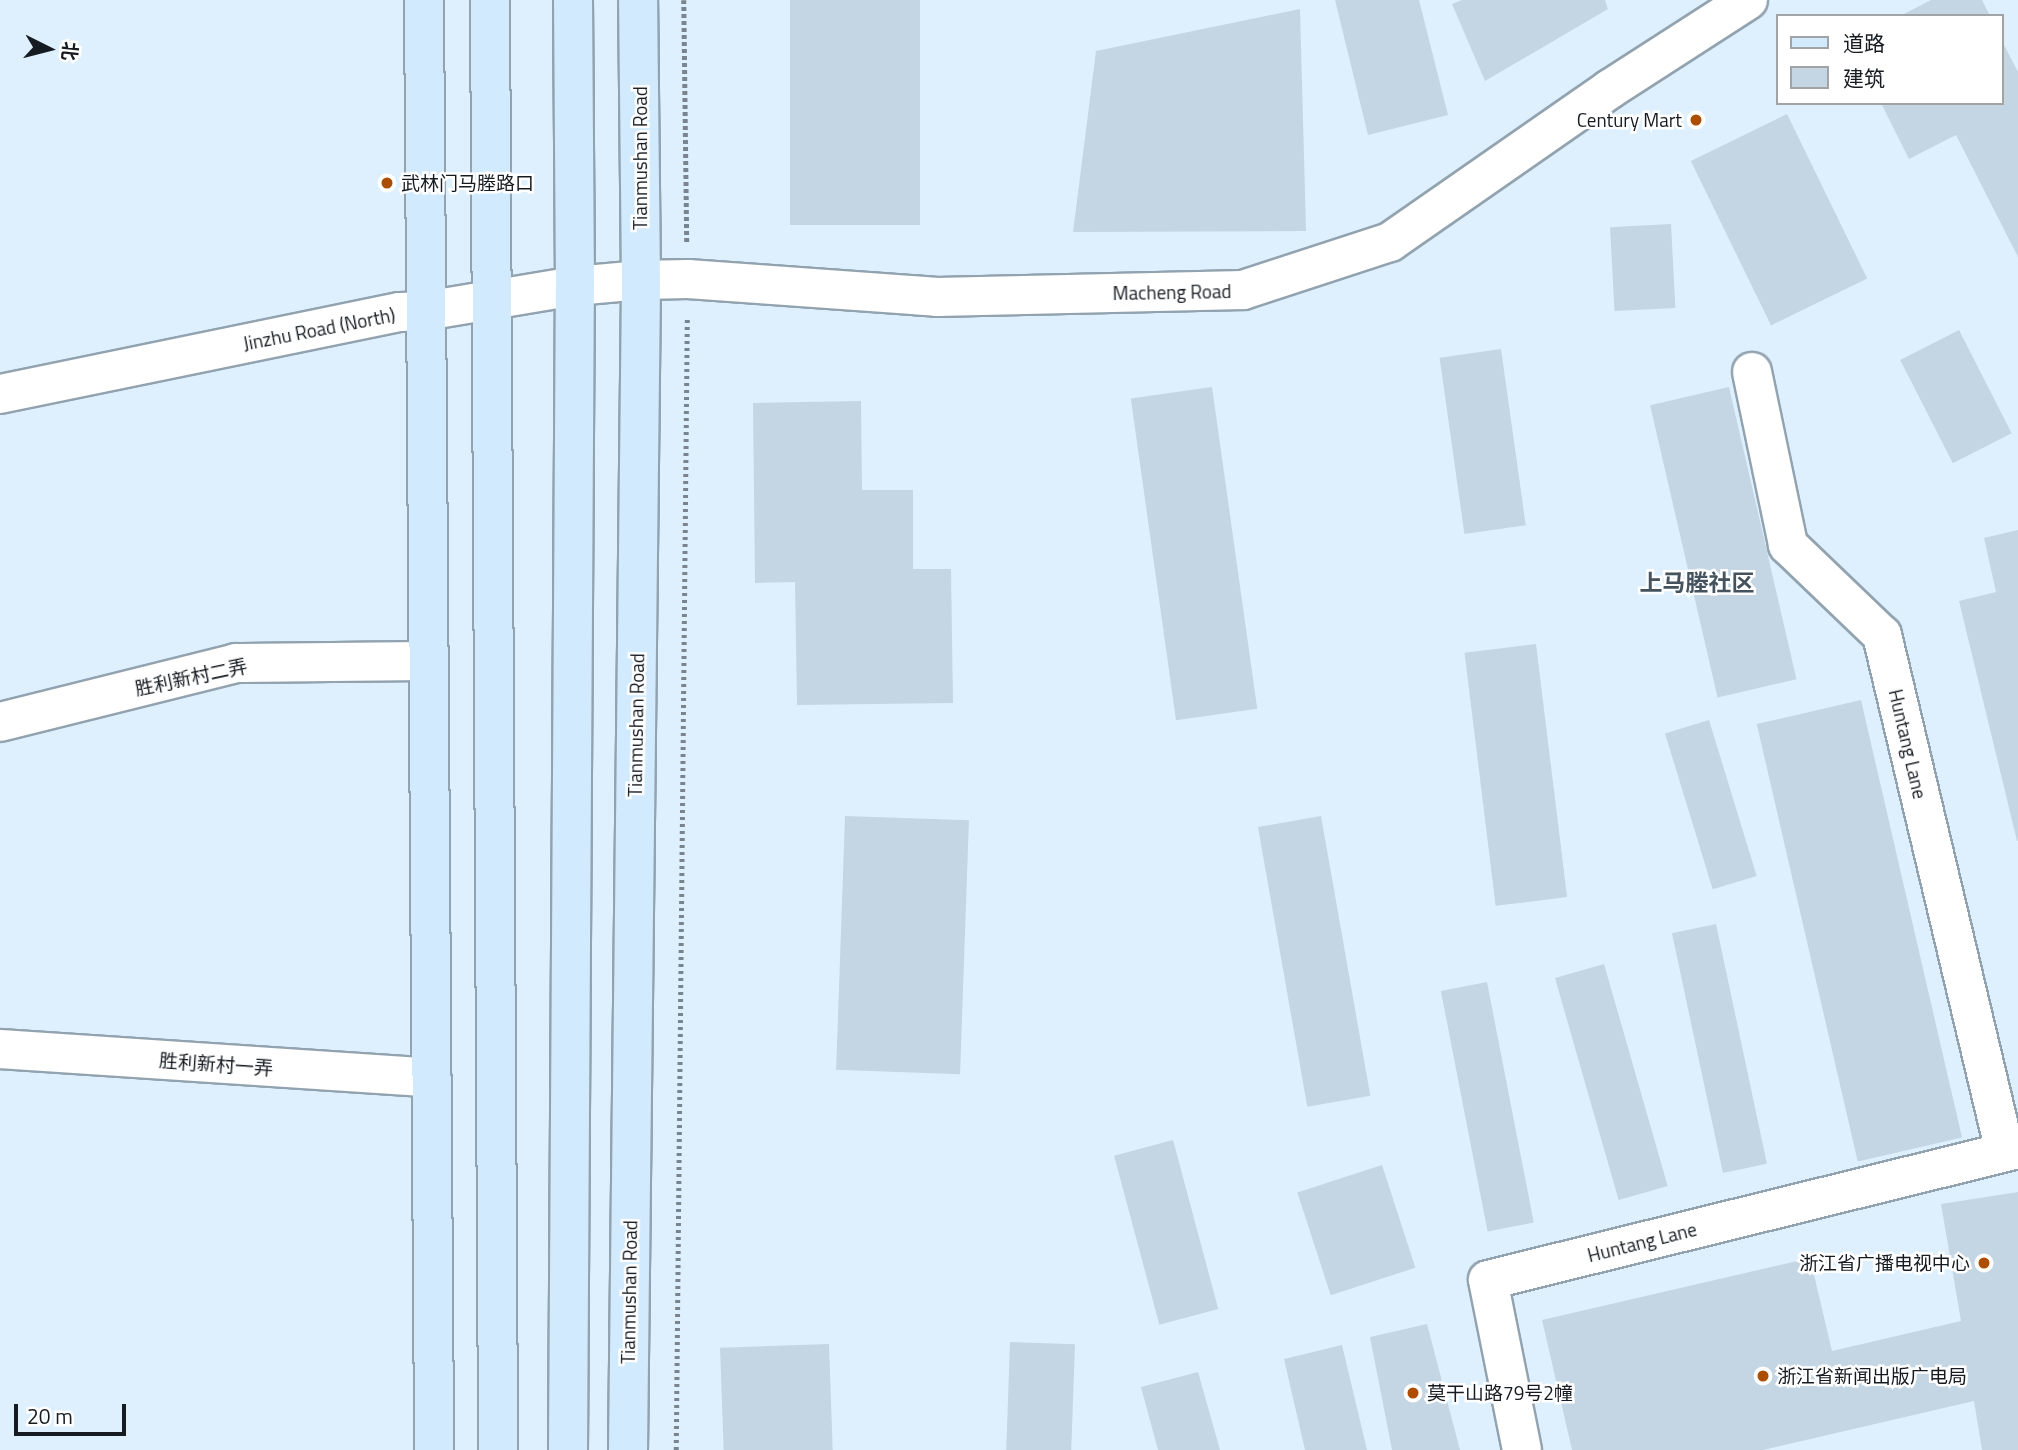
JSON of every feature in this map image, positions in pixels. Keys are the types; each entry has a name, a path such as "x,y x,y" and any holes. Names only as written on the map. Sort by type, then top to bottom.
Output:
{"main road":[{"path":"425,0 434,1450"},
{"path":"490,0 498,1450"},
{"path":"568,1450 575,286 573,0"},
{"name":"Tianmushan Road","path":"628,1450 641,280 638,0"}],"street":[{"name":"Macheng Road","path":"641,280 688,279 937,298 1243,290 1390,242 1610,89 1748,0"},
{"name":"Jinzhu Road (North)","path":"0,394 400,312 425,311 575,286 641,280"},
{"name":"Huntang Lane","path":"1522,1450 1488,1280 2011,1151 1882,635 1788,545 1752,372"},
{"name":"胜利新村二弄","path":"0,722 236,663 428,661"},
{"name":"胜利新村一弄","path":"0,1049 431,1078"}],"path":[{"path":"676,1450 688,279 684,0"}],"building":[{"path":"790,0 920,0 920,225 790,225"},
{"path":"1335,0 1419,0 1448,115 1368,135"},
{"path":"1462,0 1605,0 1608,9 1485,81 1452,4"},
{"path":"1931,0 1982,0 1989,14 1904,14"},
{"path":"1300,9 1306,231 1073,232 1096,51"},
{"path":"2004,45 2018,72 2018,257 1956,135 1909,159 1882,105 2004,105"},
{"path":"1787,114 1867,278 1771,325 1691,161"},
{"path":"1671,224 1675,308 1614,311 1610,227"},
{"path":"1959,330 2012,433 1953,463 1900,360"},
{"path":"1501,349 1526,525 1464,534 1440,358"},
{"path":"1212,387 1257,709 1176,720 1131,398"},
{"path":"1729,387 1796,679 1718,698 1650,405"},
{"path":"861,401 862,490 913,490 913,569 951,569 953,703 797,705 795,582 755,583 753,403"},
{"path":"2018,530 2017,841 1959,601 1996,592 1984,538"},
{"path":"1536,644 1567,897 1496,906 1465,653"},
{"path":"1861,700 1962,1137 1858,1162 1757,724"},
{"path":"1709,720 1757,876 1713,889 1665,733"},
{"path":"845,816 969,820 960,1074 836,1070"},
{"path":"1321,816 1370,1096 1307,1107 1258,827"},
{"path":"1716,924 1767,1164 1723,1173 1672,933"},
{"path":"1604,964 1668,1186 1619,1200 1555,978"},
{"path":"1487,982 1534,1222 1488,1231 1441,991"},
{"path":"1173,1140 1218,1309 1159,1325 1114,1156"},
{"path":"1382,1165 1415,1268 1331,1295 1297,1193"},
{"name":"浙江省新闻出版广电局","path":"2018,1192 2018,1450 1982,1450 1974,1401 1763,1450 1572,1450 1542,1320 1810,1258 1832,1351 1961,1321 1941,1204"},
{"name":"莫干山路79号2幢","path":"1427,1324 1460,1450 1392,1450 1370,1337"},
{"path":"1010,1342 1075,1344 1071,1450 1006,1450"},
{"path":"829,1344 833,1450 724,1450 720,1348"},
{"path":"1342,1345 1367,1450 1305,1450 1284,1359"},
{"path":"1198,1372 1220,1450 1158,1450 1141,1387"}],"place":[{"name":"Century Mart","path":"1696,120"},
{"name":"武林门马塍路口","path":"387,183"},
{"name":"浙江省广播电视中心","path":"1984,1263"},
{"name":"浙江省新闻出版广电局","path":"1763,1376"},
{"name":"莫干山路79号2幢","path":"1413,1393"}],"district":[{"name":"上马塍社区","path":"1697,583"}]}
